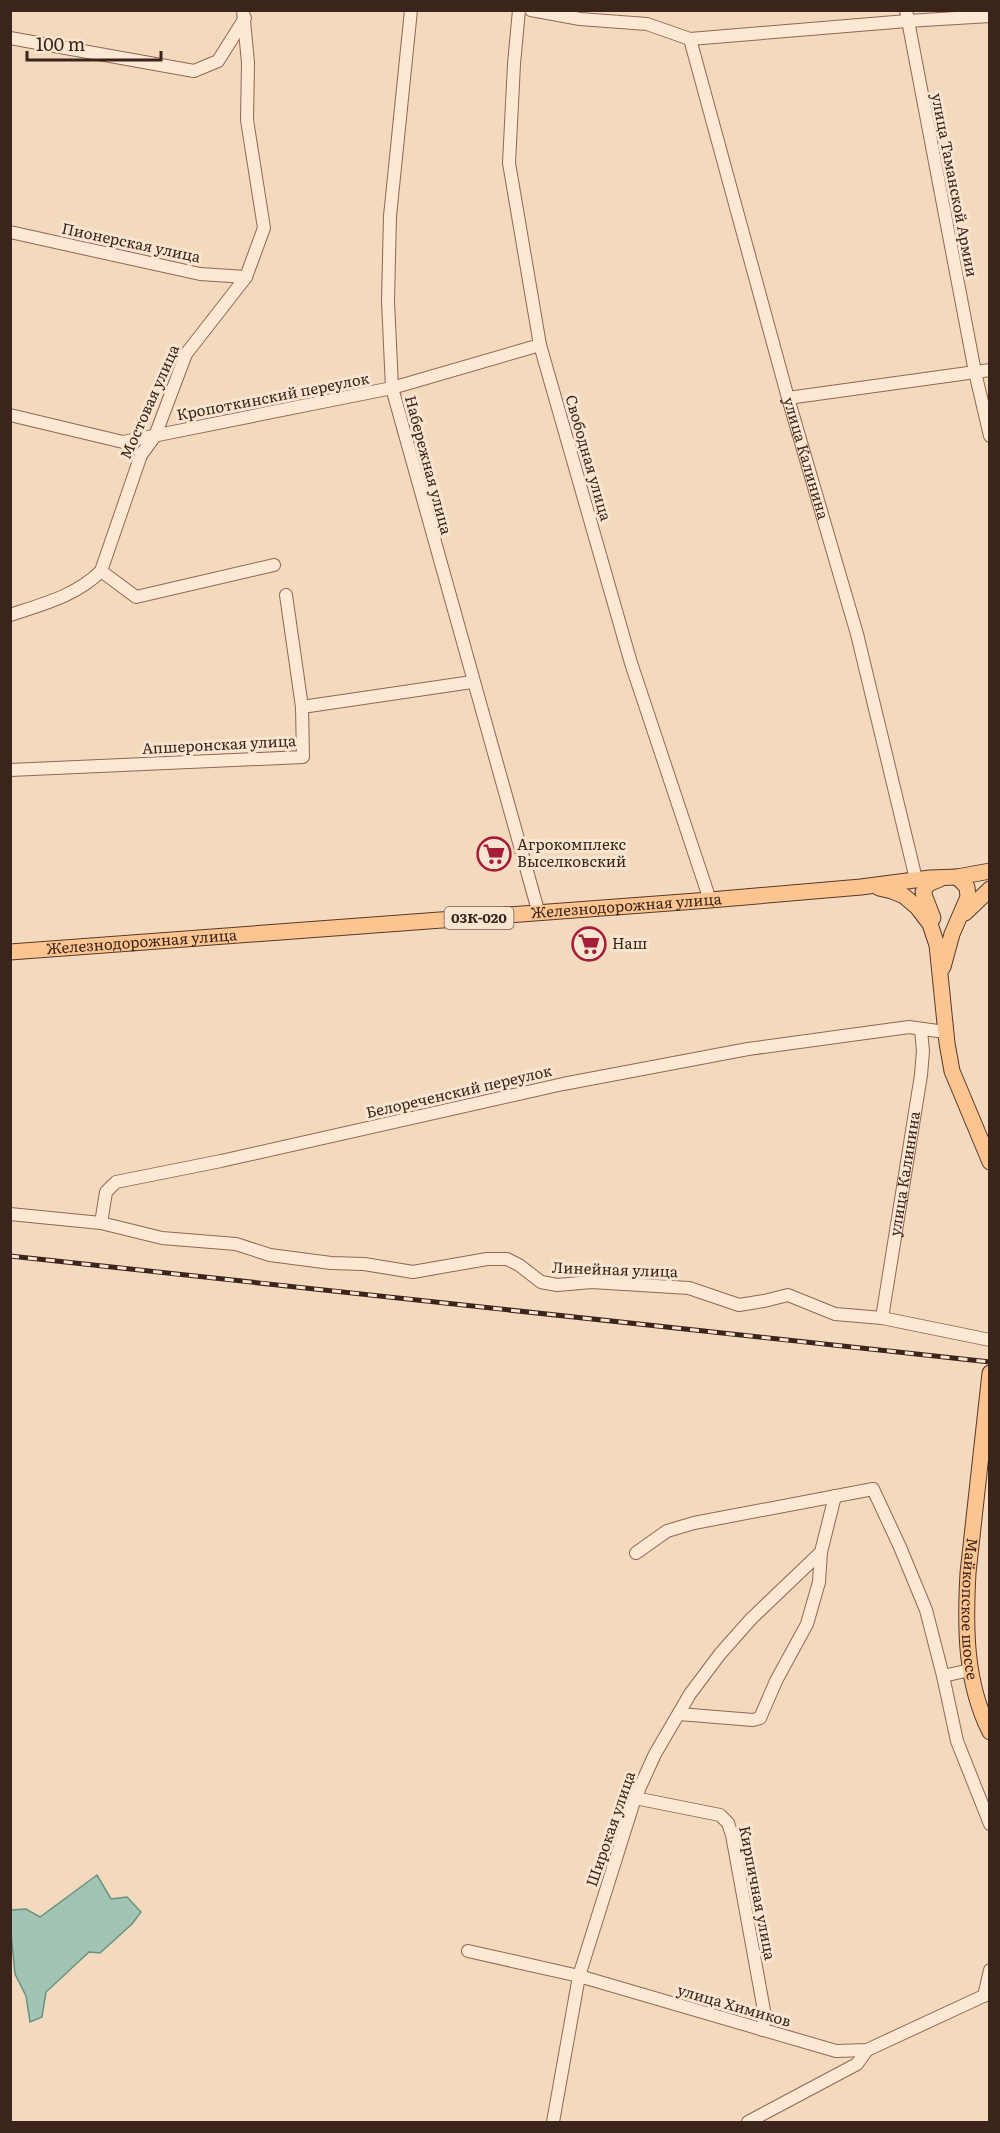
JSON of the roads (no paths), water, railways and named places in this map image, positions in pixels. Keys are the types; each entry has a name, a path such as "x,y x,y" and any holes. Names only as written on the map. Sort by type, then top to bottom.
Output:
{"main road":[{"name":"Железнодорожная улица","path":"10,952 710,900 861,887 990,871"},
{"path":"941,979 948,948 968,897 965,884 952,877 928,884 923,892 936,925 945,1032 952,1071 990,1162"},
{"path":"861,887 892,891 911,902 927,919 937,945"},
{"path":"956,925 979,898 990,889"},
{"name":"Майкопское шоссе","path":"990,1373 968,1573 966,1637 970,1670 980,1712 990,1732"}],"street":[{"name":"Набережная улица","path":"411,10 390,216 388,301 392,388 472,682 539,914"},
{"name":"Свободная улица","path":"519,10 509,163 540,345 631,663 710,900"},
{"path":"531,10 580,20 647,24 690,39 906,16 990,16"},
{"path":"645,10 647,24"},
{"path":"10,38 194,71 218,61 244,14"},
{"name":"Мостовая улица","path":"100,571 141,455 155,436 186,354 246,277 264,228 247,120 249,63 244,14"},
{"name":"улица Таманской Армии","path":"906,16 975,372 990,436"},
{"name":"улица Калинина","path":"690,39 788,398 857,634 916,879"},
{"name":"Пионерская улица","path":"10,231 200,274 246,277"},
{"name":"Кропоткинский переулок","path":"10,415 123,442 392,388 540,345"},
{"path":"788,398 990,370"},
{"path":"10,615 65,597 91,581 100,571 136,597 274,565"},
{"name":"Апшеронская улица","path":"10,770 303,756 302,707 285,596"},
{"path":"302,707 472,682"},
{"name":"Белореченский переулок","path":"101,1223 106,1192 116,1182 575,1082 748,1049 909,1027 945,1032"},
{"name":"улица Калинина","path":"882,1318 921,1075 923,1051 921,1030"},
{"path":"10,1214 101,1223"},
{"name":"Линейная улица","path":"101,1223 162,1238 236,1244 270,1255 331,1263 364,1263 413,1272 488,1259 507,1259 541,1282 557,1285 592,1282 689,1288 739,1305 789,1295 835,1314 882,1318 990,1340"},
{"path":"636,1553 668,1531 694,1523 873,1490 926,1610 957,1741 990,1824"},
{"path":"679,1714 753,1720 760,1718 776,1681 807,1624 819,1582 821,1552 835,1496"},
{"name":"Широкая улица","path":"553,2122 579,1976 635,1798 655,1754 696,1686 743,1628 821,1552"},
{"path":"943,1676 970,1670"},
{"name":"Кирпичная улица","path":"635,1798 720,1815 728,1823 750,1927 765,2016 762,2030"},
{"name":"улица Химиков","path":"468,1951 579,1976 836,2051 867,2050 987,1994"},
{"path":"987,1994 990,1970"},
{"path":"748,2122 857,2064 867,2050"}],"railway":[{"path":"10,1256 990,1362"}],"place":[{"name":"Агрокомплекс Выселковский","path":"494,854"},
{"name":"Наш","path":"589,944"}]}
